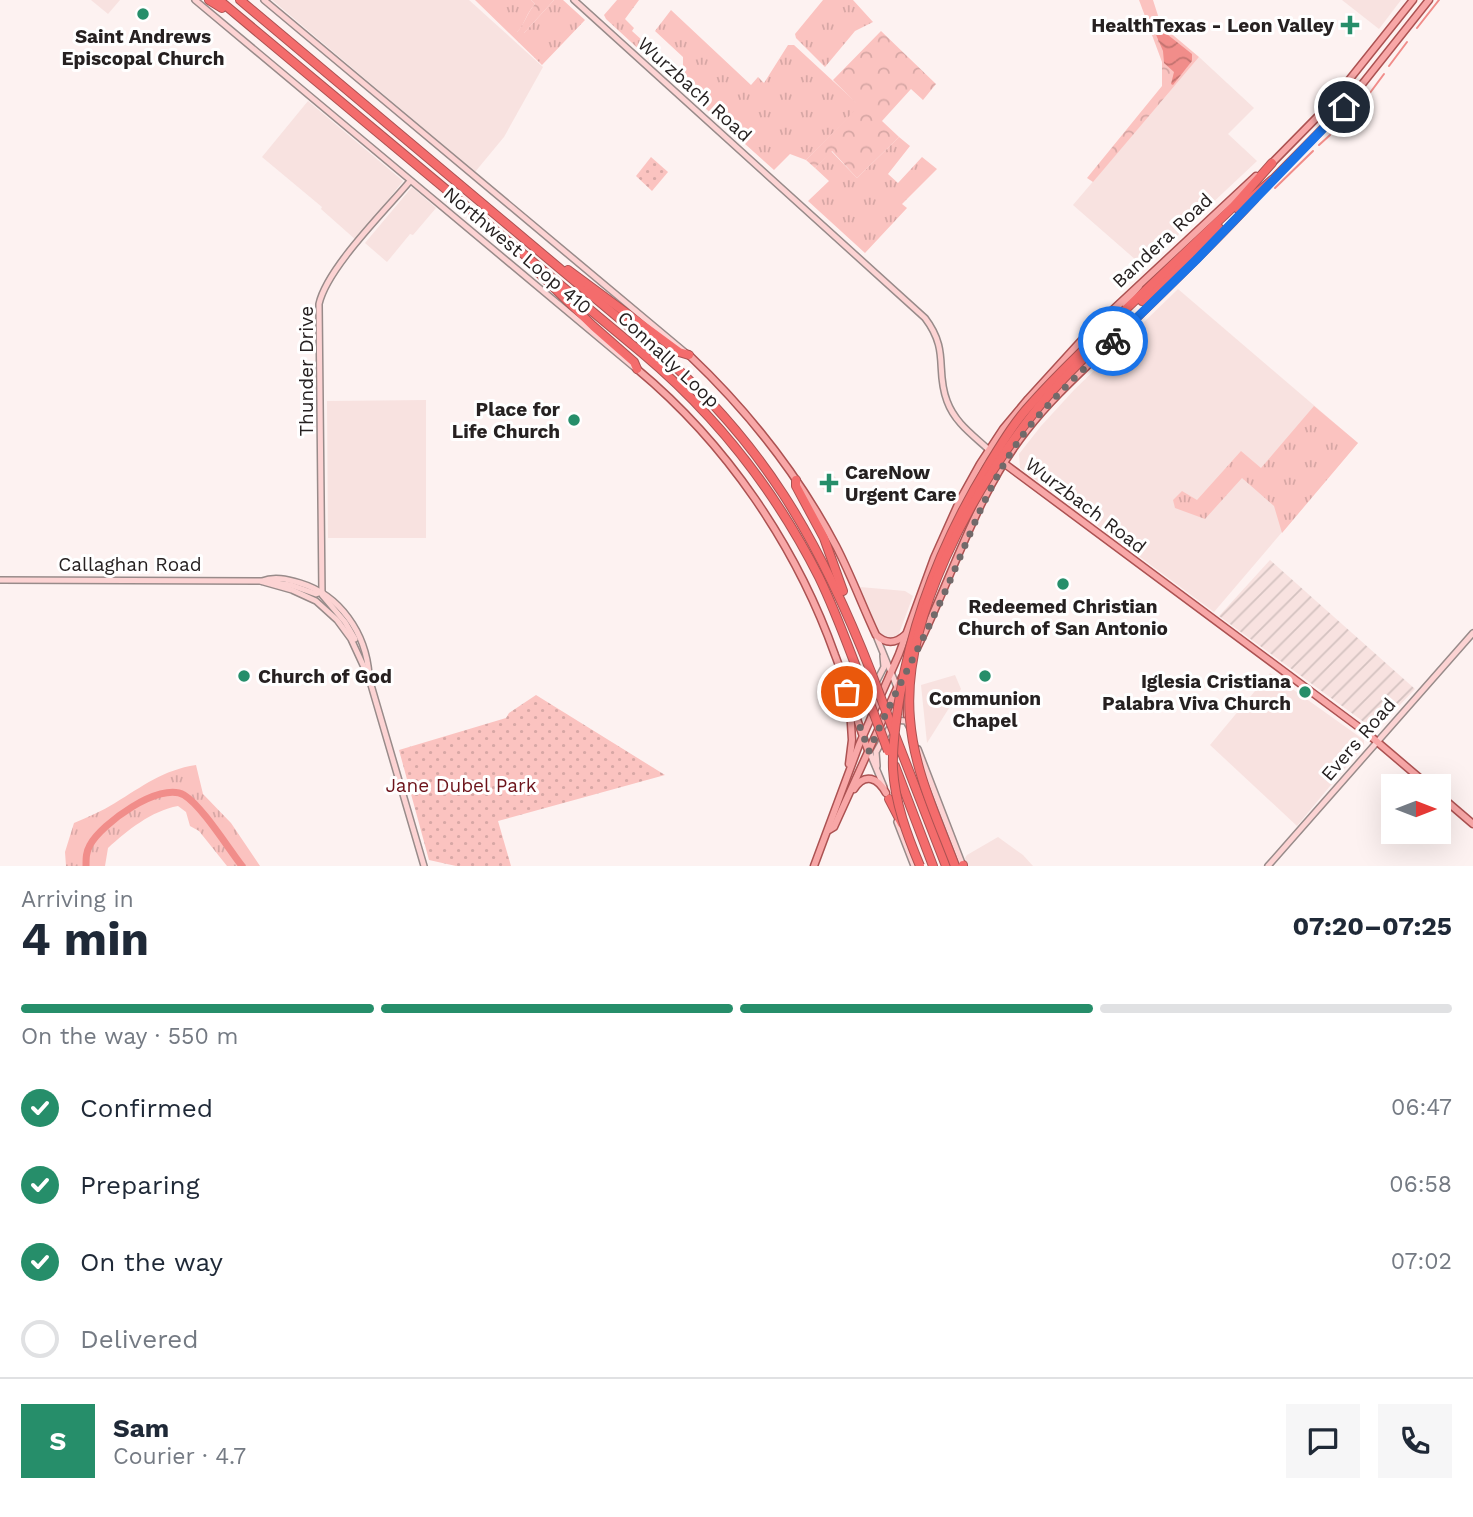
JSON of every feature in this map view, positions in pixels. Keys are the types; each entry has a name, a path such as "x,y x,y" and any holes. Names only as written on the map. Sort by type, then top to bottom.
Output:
{"highway":[{"path":"209,0 245,22"},
{"name":"Connally Loop","path":"219,0 664,372 738,450 803,546 828,598 933,866"},
{"name":"Connally Loop","path":"240,0 680,370 739,433 798,514 829,572 847,611 946,866"},
{"path":"955,866 920,774 909,719 909,692 912,663 928,604 961,525 1001,458 1034,412 1128,311 1233,207 1272,163"},
{"path":"918,866 898,803 893,758 898,708 909,649 927,589 954,524 1005,439 1031,404 1249,198 1272,180"},
{"path":"520,251 584,318 634,362 637,369"},
{"path":"559,267 574,273 680,352 688,355"},
{"path":"796,480 796,486 827,545 847,611"},
{"path":"887,796 918,866"}],"main road":[{"name":"Northwest Loop 410","path":"195,0 637,369 676,403 703,432 759,506 812,599 836,656 850,704 887,796"},
{"name":"Northwest Loop 410","path":"264,0 688,355 743,411 796,480 836,547 892,671 963,866"},
{"name":"Wurzbach Road","path":"574,0 925,318 941,351 944,392 950,409 962,426 1004,464 1377,741 1415,774"},
{"name":"Bandera Road","path":"846,789 863,736 892,671 934,558 955,510 1003,429 1080,343 1142,281 1272,163 1344,88 1413,0"},
{"name":"Bandera Road","path":"814,866 829,830 828,824 869,751 897,686 938,607 984,500 1026,431 1055,398 1344,107 1429,0"},
{"name":"Thunder Drive","path":"322,592 319,304 334,271 410,181"},
{"path":"1142,281 1136,292 1112,319 1121,327 1142,313"},
{"path":"1080,343 1092,334 1104,342 1087,366"},
{"path":"307,585 316,582 322,574"},
{"name":"Callaghan Road","path":"263,582 270,578 307,585 322,592 343,610 355,626 368,665 369,678"},
{"name":"Callaghan Road","path":"0,580 263,582 302,594 324,608 344,628 369,678 424,866"},
{"path":"263,582 285,584 316,594 322,592 323,599 336,610 349,628 363,666"},
{"path":"876,635 891,642 906,633"},
{"name":"Evers Road","path":"1268,866 1473,633"},
{"path":"846,687 858,700 868,698 884,667 883,649"},
{"path":"908,720 906,693 911,661"},
{"path":"846,789 852,745 850,704"},
{"path":"880,779 876,752 894,720 906,721 912,732"},
{"path":"846,789 861,780 871,778 880,782 887,796"},
{"path":"1451,805 1473,824"}],"shaded area":[{"path":"91,0 120,0 108,14"},
{"path":"272,0 469,0 543,67 504,137 475,172"},
{"path":"1342,0 1401,0 1379,29"},
{"path":"1199,57 1254,108 1228,134 1257,161 1144,267 1073,205"},
{"path":"308,101 403,181 356,240 321,209 322,207 262,157"},
{"path":"412,187 436,208 387,262 365,243"},
{"path":"1178,289 1358,443 1214,612 1020,468 1019,454 1041,426 1074,390"},
{"path":"426,400 426,538 328,538 327,401"},
{"name":"CareNow Urgent Care","path":"830,472 840,482 828,494 818,484"},
{"path":"1270,560 1415,689 1378,728 1372,728 1219,616"},
{"path":"860,587 905,591 913,596 898,636 890,639 880,634"},
{"path":"1270,673 1364,740 1364,745 1297,826 1210,745"},
{"path":"955,675 961,689 927,743 921,685"},
{"path":"998,837 1033,866 967,866 967,855"}],"green space":[{"path":"475,0 531,0 535,4 517,32 524,33 554,0 563,0 585,20 542,65"},
{"path":"531,0 554,0 524,33 516,33 535,4"},
{"path":"617,0 639,0 625,19 634,28 632,31 643,41 644,54 604,15"},
{"path":"823,0 853,0 873,22 855,31 825,67 795,34"},
{"path":"1139,0 1153,0 1161,25 1199,57 1093,182 1087,178 1162,86 1162,62"},
{"path":"671,10 751,85 758,77 764,83 788,45 794,45 860,106 806,160 790,154 774,170 675,81 683,67 683,57 655,31"},
{"path":"881,31 936,84 923,100 911,89 882,121 899,137 857,178 832,151 815,168 806,160 859,106 833,80"},
{"path":"899,137 910,146 888,174 898,183 922,157 937,169 902,204 907,208 865,253 808,201 829,181 815,168 831,151 857,178"},
{"path":"651,157 668,172 652,191 636,176"},
{"path":"1314,406 1358,443 1282,533 1274,506 1242,478 1205,519 1175,508 1173,500 1182,491 1197,500 1241,451 1261,468"},
{"name":"Jane Dubel Park","path":"536,695 665,775 498,821 511,866 456,866 429,860 399,750 506,718 509,713"},
{"path":"196,765 203,794 231,823 260,866 227,866 199,831 190,826 186,812 178,806 140,822 108,848 105,866 66,866 65,852 74,823 105,809 163,775"}],"water":[{"path":"1158,27 1192,54 1192,61 1173,85 1174,72 1164,63 1163,51 1154,30"}],"waterway":[{"path":"1417,28 1439,0"},
{"path":"1389,66 1407,42"},
{"path":"1358,109 1384,74"},
{"path":"1335,129 1343,122 1352,121"},
{"path":"1319,145 1330,135"},
{"path":"1275,188 1313,151"},
{"path":"86,866 89,848 106,826 147,799 174,792 184,795 199,808 242,866"}],"way so far":[{"path":"847,692 869,751 897,686 938,607 984,500 1004,464 1026,431 1055,398 1113,341"}],"place":[{"name":"Saint Andrews Episcopal Church","path":"143,14"},
{"name":"HealthTexas - Leon Valley","path":"1350,25"},
{"name":"Place for Life Church","path":"574,420"},
{"name":"CareNow Urgent Care","path":"829,483"},
{"name":"Redeemed Christian Church of San Antonio","path":"1063,584"},
{"name":"Church of God","path":"244,676"},
{"name":"Communion Chapel","path":"985,676"},
{"name":"Iglesia Cristiana Palabra Viva Church","path":"1305,692"}],"route":[{"path":"1113,341 1196,260 1344,107"}]}
